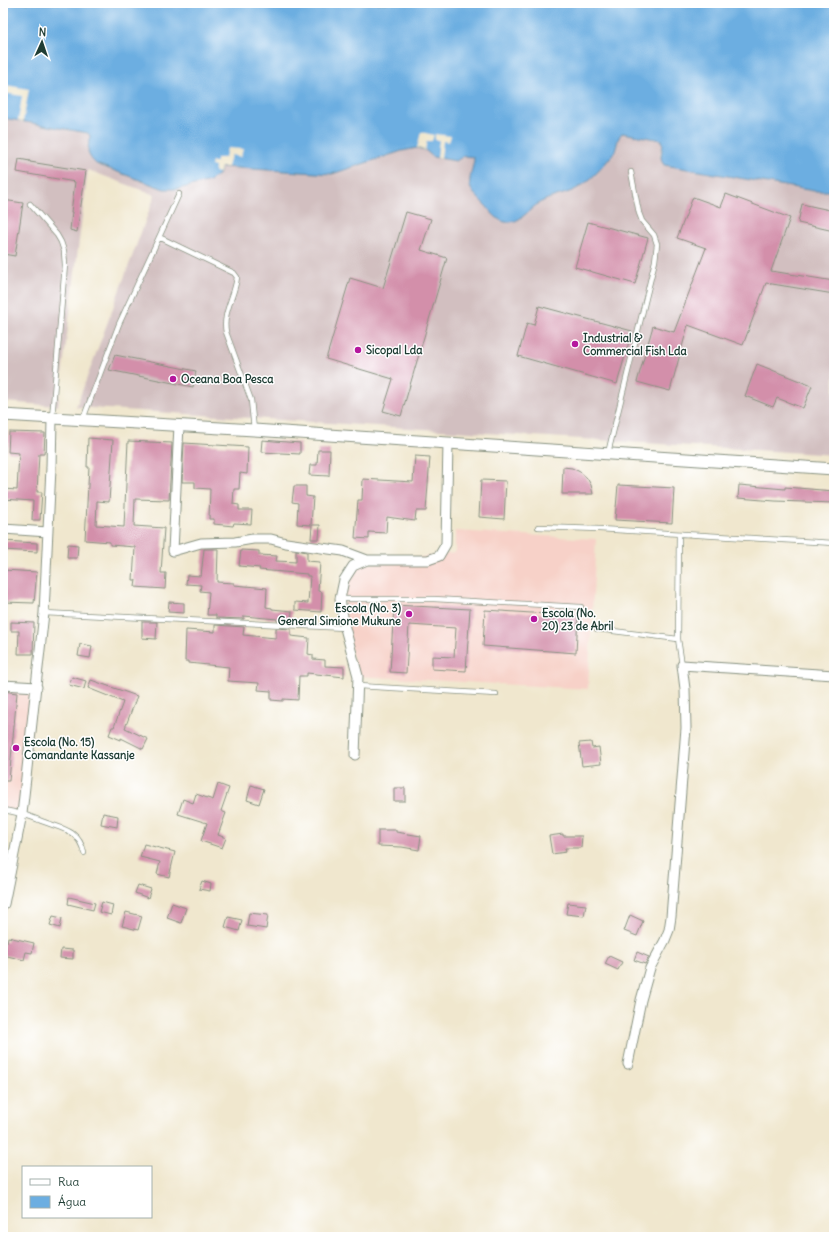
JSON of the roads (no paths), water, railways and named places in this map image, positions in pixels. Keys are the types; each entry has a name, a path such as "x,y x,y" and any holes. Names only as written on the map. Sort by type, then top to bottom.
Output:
{"street":[{"path":"3,415 52,419 179,425 834,469"},
{"path":"4,904 22,814 37,687 44,613 52,419"},
{"path":"179,425 173,551 201,543 271,539 286,543 344,551 367,560 428,560 439,556 446,544 448,443"},
{"path":"3,529 48,532"},
{"path":"355,755 358,676 345,628 340,599 344,580 353,566 367,560"},
{"path":"628,1064 641,1000 650,968 665,940 672,917 686,728 685,689 682,665 834,675"},
{"path":"3,685 37,687"}],"lane":[{"path":"608,454 655,261 657,244 654,235 642,221 639,213 631,172"},
{"path":"82,420 119,324 179,194"},
{"path":"30,204 57,235 64,251 65,265 52,419"},
{"path":"159,237 234,273 237,277 224,323 251,400 254,430"},
{"path":"538,527 834,543"},
{"path":"679,534 678,639 682,665"},
{"path":"340,599 434,599 581,607"},
{"path":"44,613 345,628"},
{"path":"597,629 678,639"},
{"path":"358,686 496,694"},
{"path":"3,810 22,814 39,821 62,827 77,839 84,853"}],"water":[{"path":"3,3 834,3 834,191 814,191 664,165 661,158 663,147 662,140 622,133 613,154 589,180 572,191 541,202 516,221 511,222 505,222 497,218 472,190 470,186 470,176 474,160 473,157 464,156 456,161 433,157 425,150 417,148 402,151 332,174 221,167 220,173 210,181 178,189 164,189 96,164 90,157 88,151 90,136 88,133 3,118"}],"place":[{"name":"Industrial & Commercial Fish Lda","path":"575,344"},
{"name":"Sicopal Lda","path":"358,350"},
{"name":"Oceana Boa Pesca","path":"173,379"},
{"name":"Escola (No. 3) General Simione Mukune","path":"409,614"},
{"name":"Escola (No. 20) 23 de Abril","path":"534,619"},
{"name":"Escola (No. 15) Comandante Kassanje","path":"16,748"}]}
